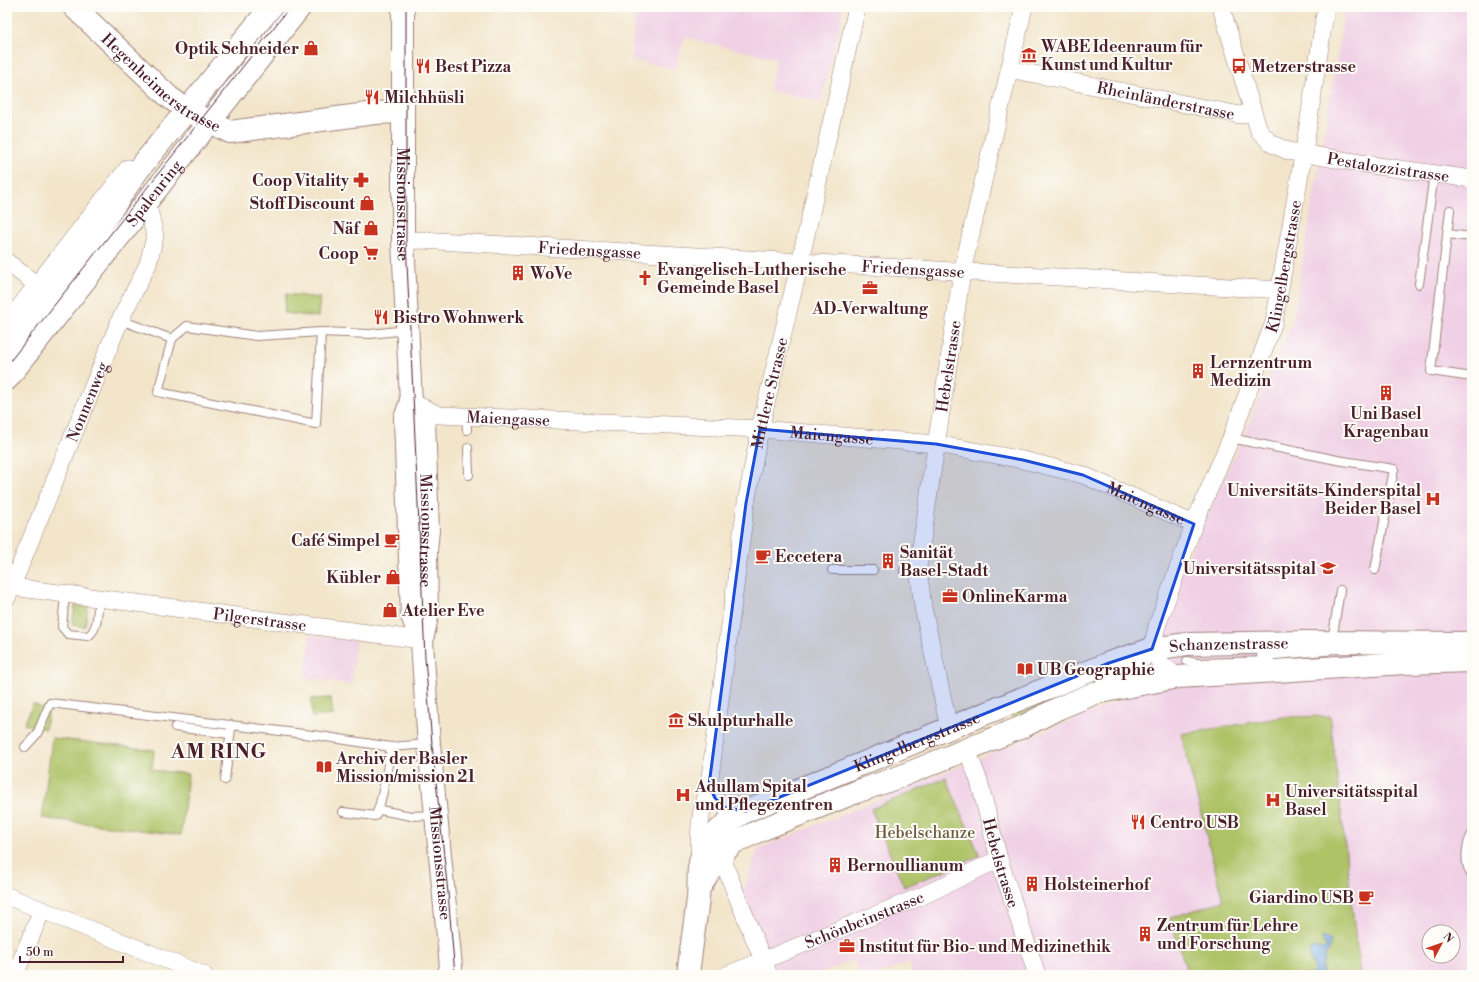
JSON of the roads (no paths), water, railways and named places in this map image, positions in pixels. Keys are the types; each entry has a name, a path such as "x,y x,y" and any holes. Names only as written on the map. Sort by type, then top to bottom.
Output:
{"main road":[{"name":"Hegenheimerstrasse","path":"74,7 169,97 188,111 230,132 376,113 403,112"},
{"name":"Spalenring","path":"7,346 98,229 138,170 188,111 271,7"},
{"name":"Spalenring","path":"7,379 300,7"},
{"name":"Missionsstrasse","path":"403,7 403,241 407,330 411,402 420,412 424,420 428,531 426,550 427,617 422,640 429,744 452,972"},
{"name":"Schanzenstrasse","path":"1152,649 1187,644 1332,642 1472,643"},
{"name":"Klingelbergstrasse","path":"700,860 706,846 716,832 727,821 746,811 1109,663 1152,649"},
{"name":"Schanzenstrasse","path":"1178,677 1405,663 1472,661"},
{"name":"Klingelbergstrasse","path":"722,854 732,843 763,829 967,750 1022,727 1059,708 1095,693 1178,677"},
{"name":"Mittlere Strasse","path":"699,891 709,870 722,854"},
{"name":"Mittlere Strasse","path":"688,975 699,891 700,860"}],"street":[{"name":"Mittlere Strasse","path":"700,860 699,843 702,806 709,785 746,503 760,429 800,262 857,7"},
{"name":"Hebelstrasse","path":"949,728 923,607 911,570 936,444 962,272 1024,7"},
{"path":"1221,7 1259,131 1272,144 1304,154"},
{"name":"Klingelbergstrasse","path":"1095,693 1136,666 1152,649 1157,626 1194,524 1231,438 1274,322 1304,154 1326,7"},
{"name":"Rheinländerstrasse","path":"1009,69 1240,115 1253,112"},
{"name":"Spalenring","path":"7,323 163,124 174,116 188,111"},
{"name":"Pestalozzistrasse","path":"1304,154 1472,179"},
{"name":"Nonnenweg","path":"9,593 120,320 148,264 155,236 150,214 144,205"},
{"name":"Friedensgasse","path":"403,241 499,245 1280,290"},
{"path":"7,262 37,285"},
{"name":"Maiengasse","path":"411,402 439,415 467,423 760,429 936,444 1023,460 1083,475 1194,524"},
{"name":"Pilgerstrasse","path":"9,593 65,594 422,640"},
{"name":"Schanzenstrasse","path":"1152,649 1160,663 1178,677"},
{"name":"Hebelstrasse","path":"967,750 979,781 999,859 1037,975"},
{"path":"709,785 715,798 726,808 746,811"},
{"path":"727,821 722,854 726,869 766,968"},
{"name":"Schönbeinstrasse","path":"727,975 766,968 999,859"},
{"path":"7,896 204,975"},
{"path":"16,975 42,910"}],"lane":[{"path":"1419,284 1434,174"},
{"path":"1450,210 1431,371 1472,377"},
{"path":"1447,234 1472,237"},
{"path":"120,320 172,338"},
{"path":"321,332 316,424 158,392 172,338 187,326 257,336 321,332 370,334 407,330"},
{"path":"1231,438 1394,470 1375,570"},
{"path":"468,448 469,475"},
{"path":"832,570 873,570"},
{"path":"1332,642 1340,590"},
{"path":"65,594 62,627 68,634 88,636 93,632 98,598"},
{"path":"1376,642 1314,653 1196,659 1187,661 1197,663 1376,657 1405,663"},
{"path":"25,747 37,734 50,704 231,730"},
{"path":"176,727 320,736 391,747 429,744"},
{"path":"225,780 231,730"},
{"path":"343,812 375,816 380,810 380,801 391,747"},
{"path":"380,810 411,816 436,814"},
{"path":"1472,834 1466,848 1467,862 1472,876"}],"water":[{"path":"1322,937 1331,941 1328,952 1325,954 1325,960 1322,964 1323,975 1308,975 1313,973 1315,969 1310,956 1313,947 1323,949 1327,947 1322,941"}],"tram line":[{"path":"7,365 290,7"},
{"path":"406,7 406,241 425,658 455,975"}],"place":[{"name":"Optik Schneider","path":"311,48"},
{"name":"WABE Ideenraum für Kunst und Kultur","path":"1029,55"},
{"name":"Best Pizza","path":"423,66"},
{"name":"Metzerstrasse","path":"1239,66"},
{"name":"Milchhüsli","path":"372,97"},
{"name":"Coop Vitality","path":"361,180"},
{"name":"Stoff Discount","path":"367,203"},
{"name":"Näf","path":"371,228"},
{"name":"Coop","path":"371,253"},
{"name":"WoVe","path":"518,273"},
{"name":"Evangelisch-Lutherische Gemeinde Basel","path":"645,278"},
{"name":"AD-Verwaltung","path":"870,288"},
{"name":"Bistro Wohnwerk","path":"381,317"},
{"name":"Lernzentrum Medizin","path":"1198,371"},
{"name":"Uni Basel Kragenbau","path":"1386,393"},
{"name":"Universitäts-Kinderspital Beider Basel","path":"1433,499"},
{"name":"Café Simpel","path":"392,540"},
{"name":"Eccetera","path":"763,556"},
{"name":"Sanität Basel-Stadt","path":"888,561"},
{"name":"Universitätsspital","path":"1328,568"},
{"name":"Kübler","path":"393,577"},
{"name":"OnlineKarma","path":"950,596"},
{"name":"Atelier Eve","path":"390,610"},
{"name":"UB Geographie","path":"1025,669"},
{"name":"Skulpturhalle","path":"676,720"},
{"name":"Archiv der Basler Mission/mission 21","path":"324,767"},
{"name":"Adullam Spital und Pflegezentren","path":"683,795"},
{"name":"Universitätsspital Basel","path":"1273,800"},
{"name":"Centro USB","path":"1138,822"},
{"name":"Bernoullianum","path":"835,865"},
{"name":"Holsteinerhof","path":"1032,884"},
{"name":"Giardino USB","path":"1366,897"},
{"name":"Zentrum für Lehre und Forschung","path":"1145,934"},
{"name":"Institut für Bio- und Medizinethik","path":"847,946"}],"district":[{"name":"AM RING","path":"219,751"}],"park label":[{"name":"Hebelschanze","path":"925,832"}]}
